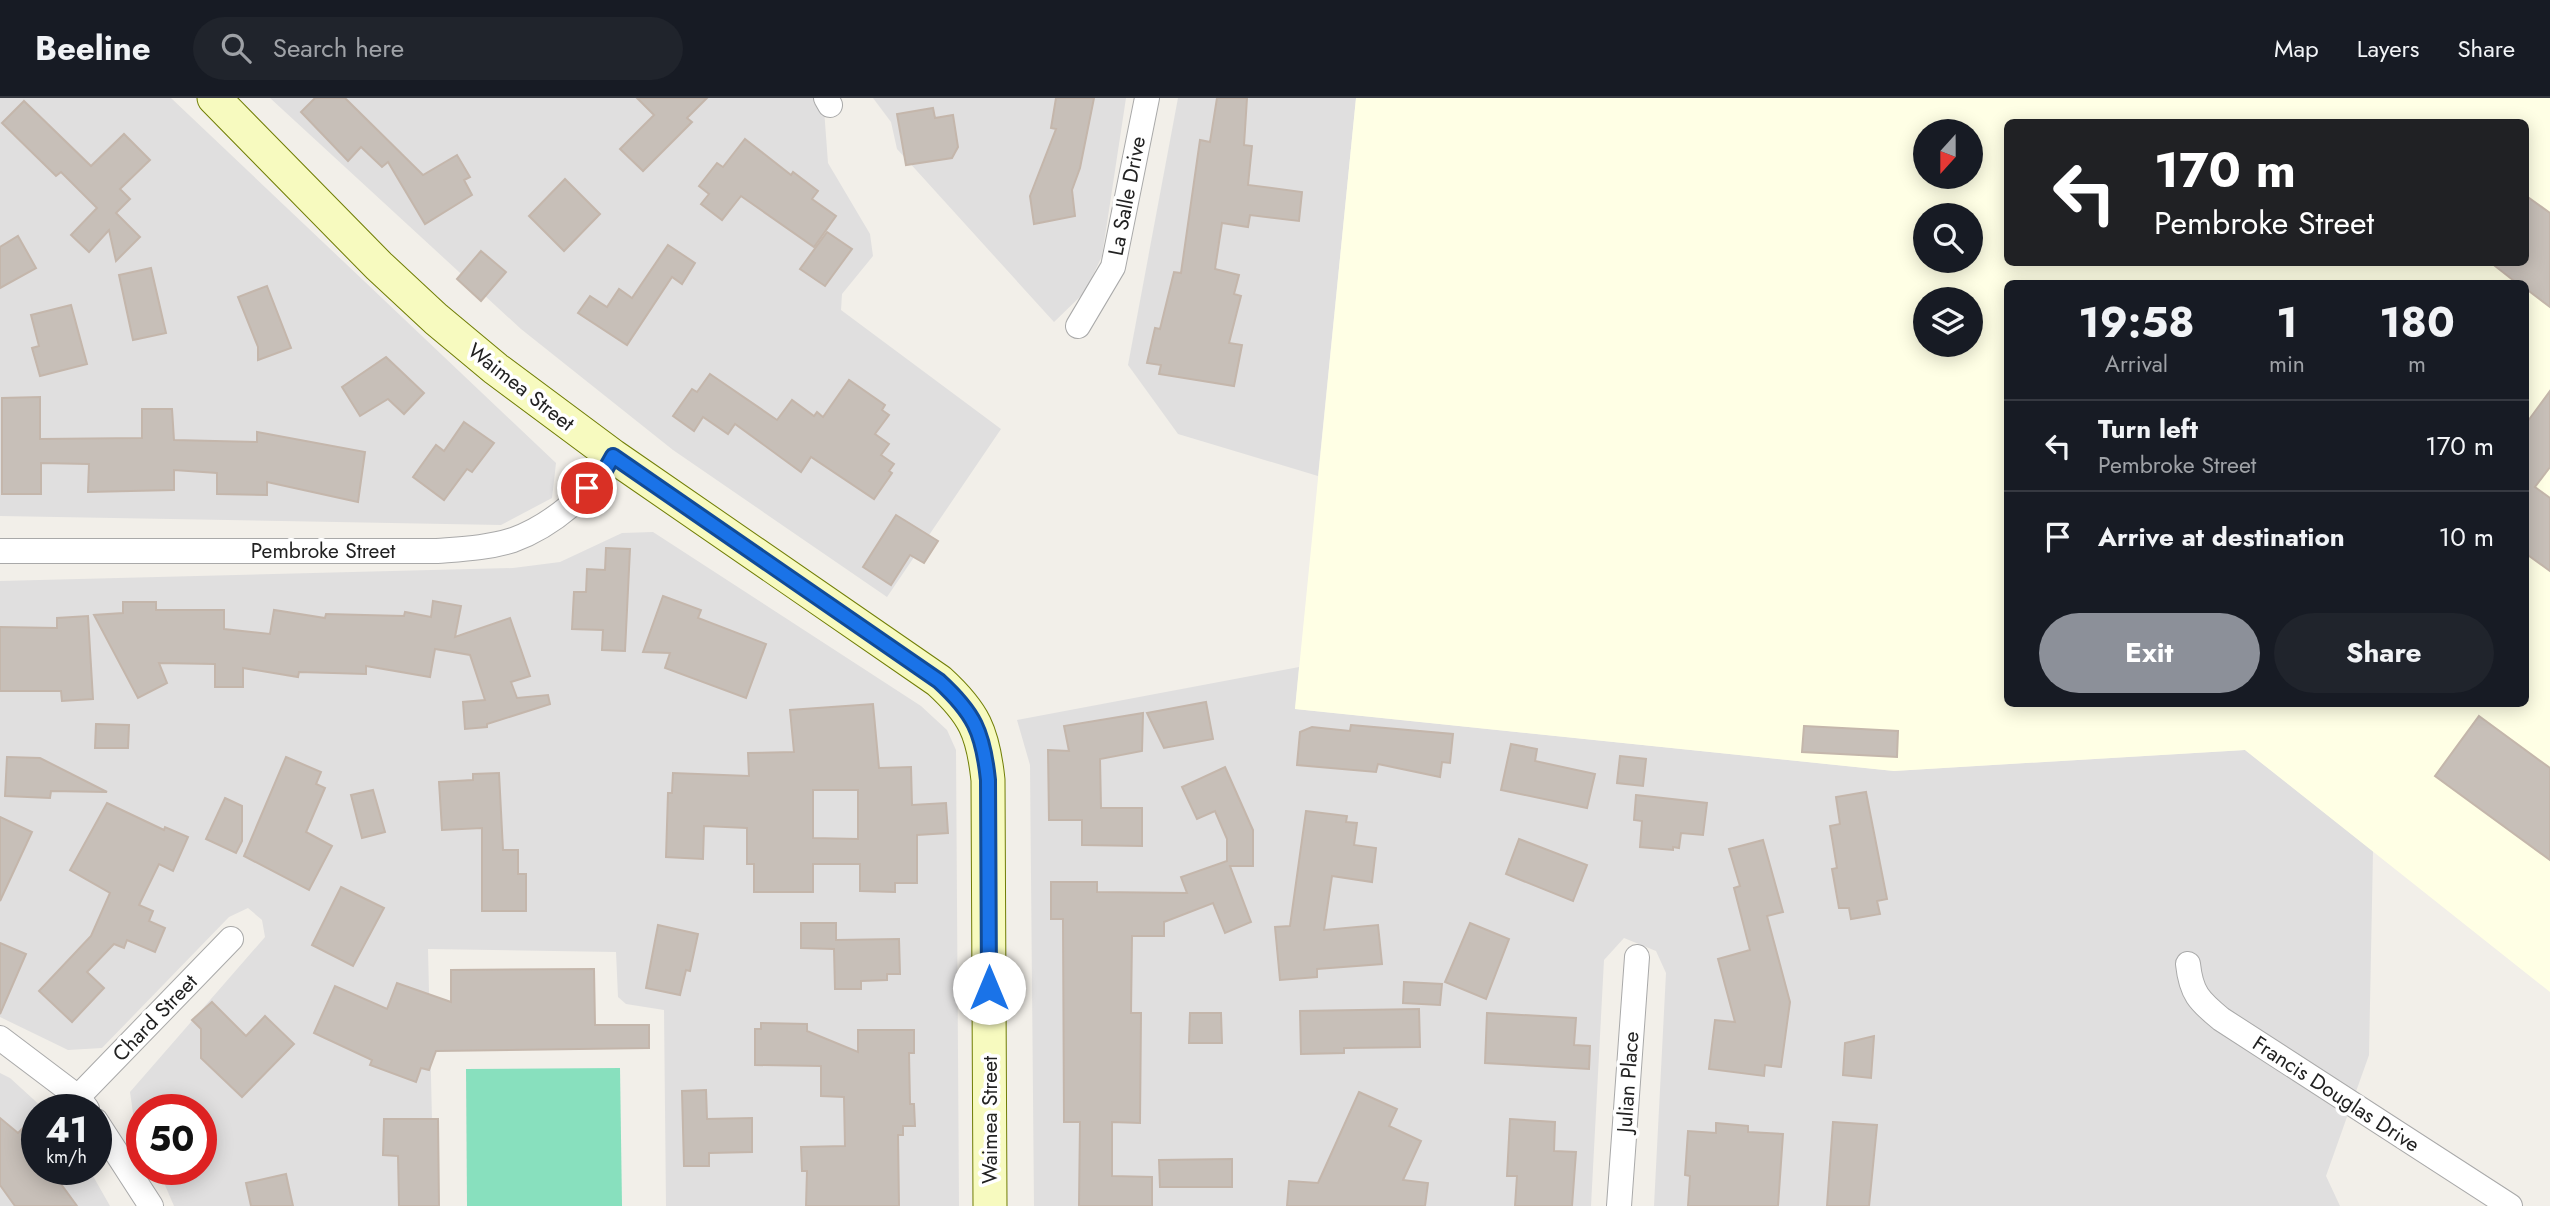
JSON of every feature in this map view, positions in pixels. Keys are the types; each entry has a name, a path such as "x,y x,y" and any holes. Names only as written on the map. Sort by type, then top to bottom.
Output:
{"main road":[{"name":"Waimea Street","path":"214,98 436,319 496,369 613,456 939,681 961,701 976,722 984,746 988,780 990,1206"}],"street":[{"name":"La Salle Drive","path":"1078,326 1114,267 1147,98"},
{"name":"Pembroke Street","path":"0,551 437,551 480,548 513,540 542,526 596,480 613,456"},
{"name":"Chard Street","path":"91,1094 231,939"},
{"name":"Julian Place","path":"1619,1206 1637,957"},
{"name":"Francis Douglas Drive","path":"2188,964 2190,985 2196,996 2221,1019 2509,1206"},
{"path":"0,1038 72,1094"},
{"path":"112,1146 151,1206"}],"shaded area":[{"path":"0,98 171,98 556,463 552,498 501,525 0,516"},
{"path":"270,98 814,98 824,109 828,163 870,234 873,256 842,294 841,310 1001,429 887,597 673,450 521,329"},
{"path":"873,98 1126,98 1102,256 1085,292 1054,322 897,149 891,122"},
{"path":"1178,98 1356,98 1318,476 1178,434 1128,365"},
{"path":"1356,98 2550,98 2550,992 2245,750 1894,771 1295,709"},
{"path":"653,532 921,706 947,730 956,750 959,1206 666,1206 664,1010 626,1004 618,997 616,952 428,949 434,1206 174,1206 165,1185 217,1185 217,1094 130,1092 265,937 262,920 248,908 229,917 102,1048 68,1050 0,1017 0,581 513,568 560,562 622,533"},
{"path":"1299,667 1295,709 1894,771 2245,750 2373,851 2369,1055 2326,1176 2340,1206 1654,1206 1666,973 1656,951 1624,938 1604,960 1591,1206 1034,1206 1030,765 1017,720"},
{"path":"0,1073 28,1094 21,1094 21,1185 98,1185 110,1206 0,1206"}],"green space":[{"path":"620,1068 622,1206 467,1206 466,1069"}],"building":[{"path":"315,98 345,98 423,175 457,155 470,177 464,180 472,195 425,224 388,162 382,167 361,147 348,161 301,112"},
{"path":"637,98 707,98 687,118 692,122 643,171 620,149 654,115"},
{"path":"1056,98 1094,98 1080,168 1072,190 1075,216 1034,224 1030,196 1056,129 1051,128"},
{"path":"1217,98 1247,98 1244,145 1252,146 1248,185 1302,192 1299,221 1250,215 1248,227 1222,223 1215,269 1239,275 1234,294 1241,296 1229,343 1242,345 1234,386 1159,374 1161,365 1147,363 1155,328 1160,329 1174,272 1181,273 1200,140 1210,142"},
{"path":"24,101 91,166 124,134 150,160 120,189 130,199 116,213 140,237 116,261 109,230 89,252 71,235 97,208 61,172 56,176 2,123"},
{"path":"933,108 935,118 953,115 958,147 952,158 906,165 897,114"},
{"path":"745,139 791,175 793,172 818,191 812,199 836,216 814,247 741,196 722,220 701,204 709,194 699,186 717,163 723,167"},
{"path":"565,179 600,214 564,251 529,216"},
{"path":"2529,198 2550,213 2550,307 2529,291 2529,280 2513,280 2495,266 2529,266"},
{"path":"827,232 852,249 825,286 800,269"},
{"path":"18,236 36,268 0,288 0,247"},
{"path":"668,245 695,263 682,284 672,277 627,345 578,313 590,296 607,307 619,289 632,298"},
{"path":"481,251 506,272 481,301 457,279"},
{"path":"151,268 166,333 133,340 119,275"},
{"path":"267,286 291,348 258,360 258,347 238,297"},
{"path":"71,305 87,364 40,376 32,348 39,346 31,315"},
{"path":"386,357 424,393 404,414 388,399 360,416 342,387"},
{"path":"710,374 777,420 792,400 814,416 817,412 823,417 849,380 885,405 882,410 889,415 875,434 889,444 881,455 894,464 889,471 892,473 874,499 811,457 801,472 735,424 728,434 703,417 694,431 673,416 692,389 697,392"},
{"path":"2550,391 2550,467 2535,487 2550,498 2550,571 2529,556 2529,420"},
{"path":"40,397 40,439 142,438 142,409 172,409 174,440 257,442 257,432 365,452 358,502 267,482 267,495 217,494 217,473 174,470 174,490 88,492 89,464 41,463 41,494 2,494 2,398"},
{"path":"464,422 494,443 472,472 467,469 444,500 413,477 436,445 444,451"},
{"path":"896,515 938,541 924,563 910,555 891,585 863,567"},
{"path":"606,548 630,549 625,651 602,650 603,630 572,629 574,592 586,592 587,569 605,570"},
{"path":"663,596 701,610 698,618 766,644 746,698 665,668 670,653 643,652"},
{"path":"433,601 461,606 455,637 510,618 530,676 511,682 517,698 548,695 550,704 487,724 487,727 465,729 463,702 485,700 470,655 435,649 430,677 366,666 366,674 299,672 298,677 243,668 243,687 215,687 215,664 159,663 167,683 138,698 94,615 123,613 123,602 156,602 156,610 224,610 224,629 270,634 274,610 325,618 326,614 404,616 405,612 431,617"},
{"path":"88,616 93,699 62,701 61,691 0,691 0,627 57,628 57,618"},
{"path":"1206,702 1213,739 1164,748 1147,713"},
{"path":"873,704 879,768 911,767 912,805 946,803 948,833 917,835 917,883 895,883 895,892 860,891 860,864 813,864 813,892 754,892 754,864 747,864 747,828 704,826 703,859 666,857 668,793 672,793 673,773 749,776 748,753 794,752 790,710","holes":["813,790 858,790 858,839 813,838"]},
{"path":"1143,713 1142,751 1100,759 1101,808 1142,808 1142,846 1082,845 1082,820 1049,820 1048,750 1069,751 1064,726"},
{"path":"2479,716 2550,768 2550,860 2435,776"},
{"path":"96,724 129,725 128,748 95,748"},
{"path":"1351,725 1453,734 1450,763 1442,762 1440,777 1378,764 1376,772 1297,765 1300,732 1312,727 1350,731"},
{"path":"1804,726 1898,731 1897,757 1802,752"},
{"path":"1511,744 1537,749 1535,761 1595,774 1587,808 1501,790"},
{"path":"1620,756 1646,759 1643,786 1617,783"},
{"path":"7,757 40,758 107,792 51,791 50,798 5,796"},
{"path":"286,757 321,772 316,784 325,788 306,832 332,846 309,890 244,856"},
{"path":"1225,767 1253,830 1253,866 1230,866 1251,922 1225,933 1213,903 1164,922 1164,936 1132,936 1131,1013 1141,1013 1140,1123 1112,1122 1112,1176 1152,1177 1152,1206 1079,1206 1080,1122 1064,1122 1063,919 1051,919 1051,882 1097,882 1097,892 1187,893 1181,877 1227,861 1227,839 1215,811 1197,819 1182,787"},
{"path":"499,773 503,850 518,850 518,874 526,874 526,911 482,911 482,828 442,830 439,782 473,780 473,774"},
{"path":"373,790 385,832 362,838 351,795"},
{"path":"1866,792 1887,899 1877,901 1880,914 1851,919 1849,908 1839,908 1832,869 1837,868 1830,826 1840,824 1836,797"},
{"path":"1636,795 1707,803 1703,835 1681,833 1679,848 1673,847 1673,850 1640,847 1642,821 1634,820"},
{"path":"225,798 242,806 242,841 236,853 206,839"},
{"path":"107,803 164,830 165,827 188,837 173,871 159,864 139,905 153,911 149,921 165,928 155,952 127,940 124,948 114,944 87,972 104,988 72,1022 39,991 91,936 110,893 70,870"},
{"path":"1306,811 1347,816 1346,822 1357,823 1354,845 1376,848 1372,882 1332,876 1324,930 1378,925 1382,964 1317,969 1317,977 1280,980 1275,927 1290,926"},
{"path":"0,817 32,832 0,901"},
{"path":"1519,839 1587,865 1573,901 1506,874"},
{"path":"1763,840 1783,912 1767,916 1790,1002 1781,1067 1765,1065 1764,1076 1709,1069 1715,1020 1735,1022 1718,959 1750,950 1734,888 1740,886 1729,849"},
{"path":"341,887 384,908 353,966 312,945"},
{"path":"801,923 836,923 836,940 899,939 900,974 887,974 887,980 861,981 861,989 835,989 834,949 801,948"},
{"path":"1470,923 1509,939 1486,999 1445,982"},
{"path":"658,925 698,934 690,971 686,970 680,995 646,988"},
{"path":"0,943 26,954 0,1014"},
{"path":"594,969 595,1025 649,1025 649,1048 436,1051 429,1070 421,1068 416,1082 370,1065 372,1060 314,1033 335,986 387,1009 397,983 451,1002 451,970"},
{"path":"1404,982 1442,984 1440,1005 1403,1003"},
{"path":"212,1002 246,1036 265,1016 294,1044 242,1097 201,1058 201,1029 192,1020"},
{"path":"1419,1009 1420,1047 1344,1048 1344,1053 1301,1054 1300,1011"},
{"path":"1190,1013 1221,1013 1222,1043 1189,1043"},
{"path":"1487,1013 1576,1018 1574,1045 1590,1046 1589,1069 1485,1063"},
{"path":"761,1023 807,1024 807,1031 858,1052 858,1030 914,1030 914,1053 909,1053 910,1104 914,1104 915,1126 903,1126 903,1135 898,1135 899,1206 806,1206 807,1171 802,1171 801,1147 845,1146 844,1097 821,1096 821,1066 755,1065 755,1029 761,1029"},
{"path":"1874,1036 1871,1078 1843,1075 1845,1043"},
{"path":"706,1090 707,1119 752,1118 752,1152 709,1153 709,1166 684,1166 682,1091"},
{"path":"1359,1092 1397,1109 1389,1126 1421,1141 1403,1180 1428,1183 1425,1206 1287,1206 1289,1181 1318,1183"},
{"path":"0,1118 18,1133 21,1130 21,1185 62,1185 77,1206 15,1206 0,1185"},
{"path":"384,1119 438,1119 439,1206 399,1206 398,1156 383,1155"},
{"path":"1510,1119 1555,1122 1554,1151 1576,1152 1572,1206 1515,1206 1517,1176 1507,1176"},
{"path":"1833,1122 1877,1125 1869,1206 1827,1206"},
{"path":"1716,1123 1748,1126 1748,1132 1783,1134 1778,1206 1688,1206 1690,1176 1685,1175 1688,1131 1716,1133"},
{"path":"1232,1159 1232,1187 1160,1187 1159,1160"},
{"path":"286,1174 293,1206 251,1206 246,1183"}],"route":[{"path":"587,488 604,472 613,456 939,681 961,701 976,722 984,746 988,780 989,988"}]}
